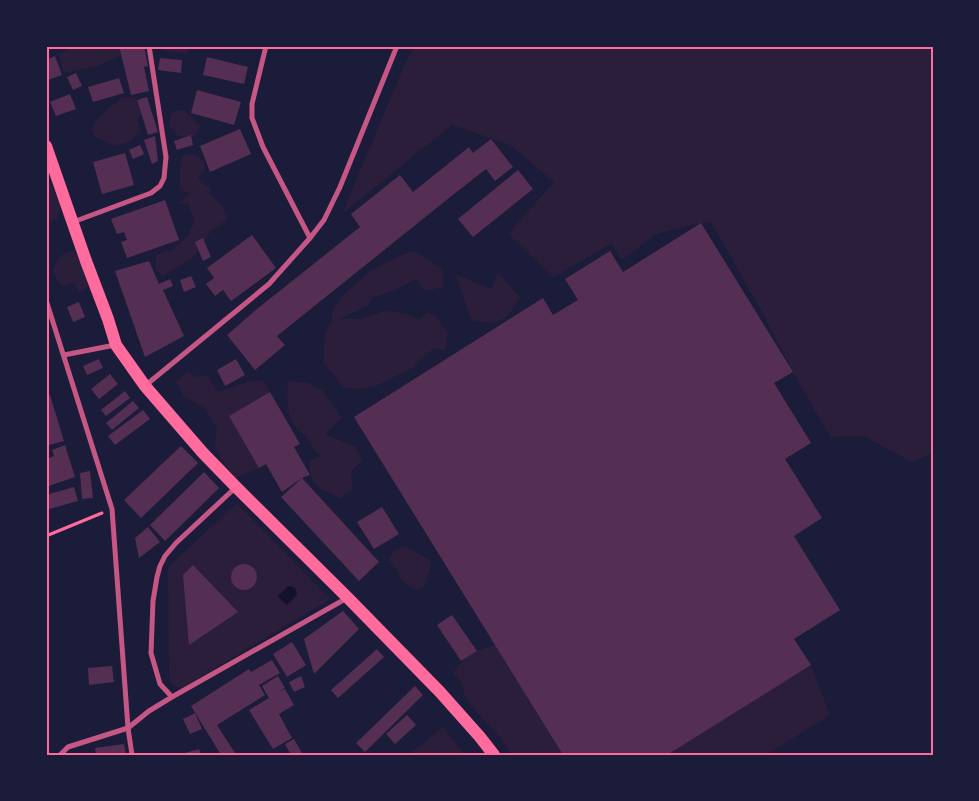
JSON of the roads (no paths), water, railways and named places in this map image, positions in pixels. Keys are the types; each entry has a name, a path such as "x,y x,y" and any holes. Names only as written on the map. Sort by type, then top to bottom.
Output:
{"main road":[{"path":"46,146 116,345 145,386 203,453 440,692 494,755"}],"street":[{"path":"72,222 151,193 160,186 164,178 166,157 149,46"},
{"path":"266,46 252,104 252,118 263,147 310,238"},
{"path":"145,386 269,284 324,220 397,46"},
{"path":"46,300 112,509 128,728 132,755"},
{"path":"64,355 116,345"},
{"path":"172,696 160,684 151,653 158,571 165,556 176,543 236,487"},
{"path":"60,755 68,747 128,728 172,696 348,598"}]}
